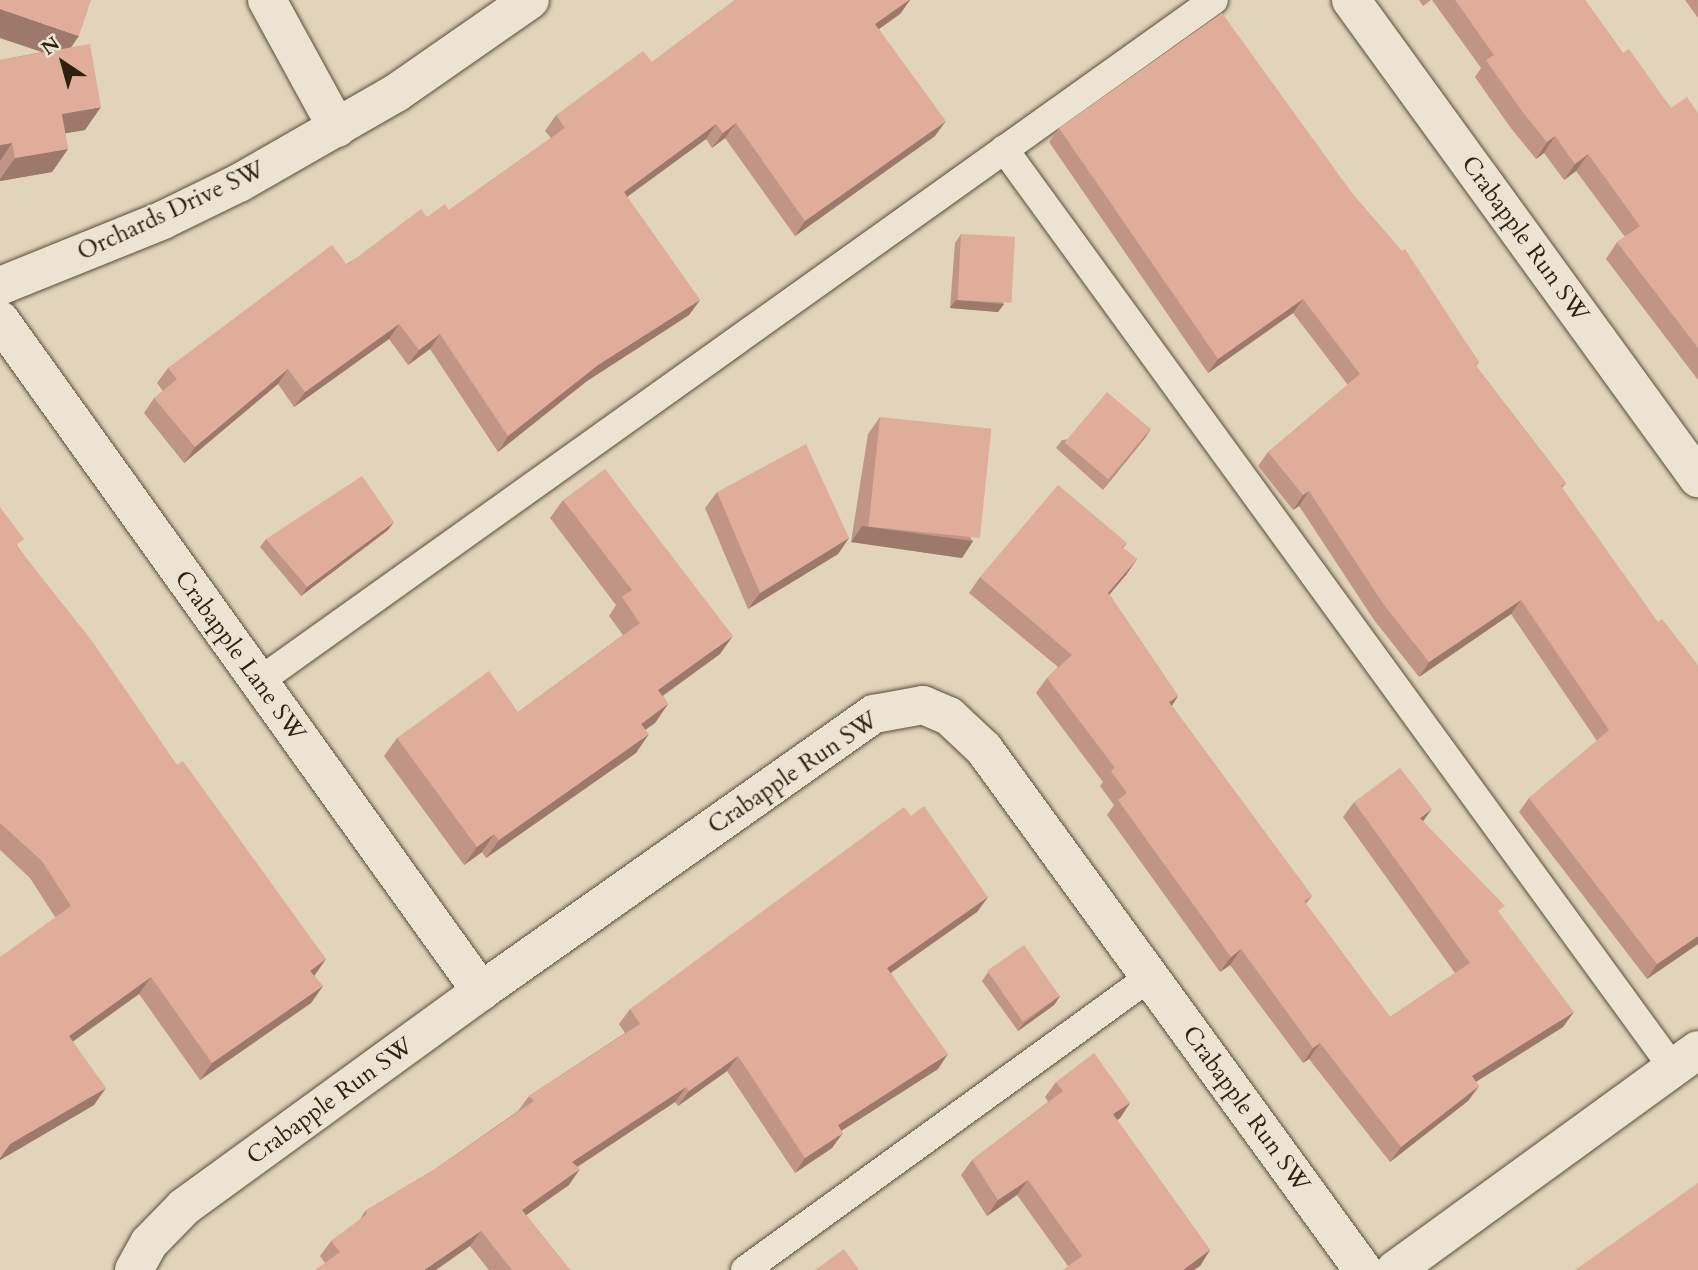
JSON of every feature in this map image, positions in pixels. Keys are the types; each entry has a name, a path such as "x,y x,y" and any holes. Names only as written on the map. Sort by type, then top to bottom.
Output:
{"street":[{"path":"267,0 337,128"},
{"name":"Orchards Drive SW","path":"0,286 163,220 337,128 405,87 530,0"},
{"name":"Crabapple Run SW","path":"1351,0 1698,478"},
{"name":"Crabapple Lane SW","path":"0,320 481,991"},
{"name":"Crabapple Run SW","path":"134,1270 149,1243 184,1207 481,991 874,714 923,705 969,731 1363,1270"},
{"path":"1395,1270 1686,1059"}],"lane":[{"path":"258,682 1214,0"},
{"path":"1004,149 1686,1059"},
{"path":"745,1270 1150,977"}],"building":[{"path":"0,0 91,0 79,36 0,9"},
{"path":"735,0 909,0 875,24 946,121 805,221 736,123 723,133 716,124 624,192 700,300 598,365 508,436 440,334 419,350 399,324 305,392 288,369 195,447 154,398 177,379 168,368 332,245 347,265 421,209 427,217 445,204 449,210 565,128 556,115 643,51 652,62"},
{"path":"1455,0 1585,0 1623,53 1629,49 1671,108 1687,97 1698,113 1698,348 1617,242 1640,226 1588,154 1575,164 1555,136 1547,142 1486,60 1494,55"},
{"path":"1222,13 1352,193 1402,251 1405,249 1479,362 1475,365 1566,483 1561,486 1658,622 1662,619 1698,665 1698,936 1657,964 1529,798 1609,730 1521,600 1429,662 1384,605 1309,491 1303,495 1268,452 1360,374 1303,299 1218,359 1059,128"},
{"path":"90,44 101,107 62,114 68,149 15,158 12,143 0,145 0,60"},
{"path":"961,234 1015,237 1011,303 958,300"},
{"path":"1107,392 1151,429 1108,479 1065,443"},
{"path":"880,417 991,429 980,538 869,526"},
{"path":"806,444 849,538 760,593 717,492"},
{"path":"605,469 733,636 658,690 668,704 641,724 649,734 499,840 494,834 477,847 397,738 489,671 518,712 640,623 622,597 632,590 563,500"},
{"path":"362,476 394,522 307,587 266,539"},
{"path":"1058,485 1127,543 1122,547 1137,559 1108,593 1178,696 1169,702 1312,896 1304,901 1390,1017 1470,963 1354,802 1400,768 1432,809 1420,818 1505,906 1498,911 1574,1012 1472,1076 1479,1086 1401,1147 1320,1043 1313,1048 1241,949 1231,957 1118,800 1127,793 1111,771 1115,768 1047,678 1072,655 980,577"},
{"path":"0,507 24,539 16,545 92,641 177,765 183,761 326,959 310,971 323,986 212,1063 151,977 69,1036 106,1088 10,1144 0,1158 0,957 71,906 42,861 0,823"},
{"path":"924,806 988,897 887,968 948,1054 838,1125 843,1133 805,1158 738,1056 689,1091 686,1087 572,1162 580,1169 522,1210 570,1270 512,1270 481,1231 424,1270 315,1270 340,1252 331,1241 367,1214 365,1211 435,1169 534,1101 529,1096 640,1024 630,1009 904,807 911,816"},
{"path":"1024,945 1060,996 1023,1022 987,971"},
{"path":"1094,1053 1130,1103 1113,1114 1210,1250 1183,1270 1063,1270 1082,1256 1028,1180 998,1200 972,1160 1063,1091 1056,1082"},
{"path":"1698,1183 1698,1270 1575,1270"},
{"path":"844,1249 859,1270 815,1270"}]}
